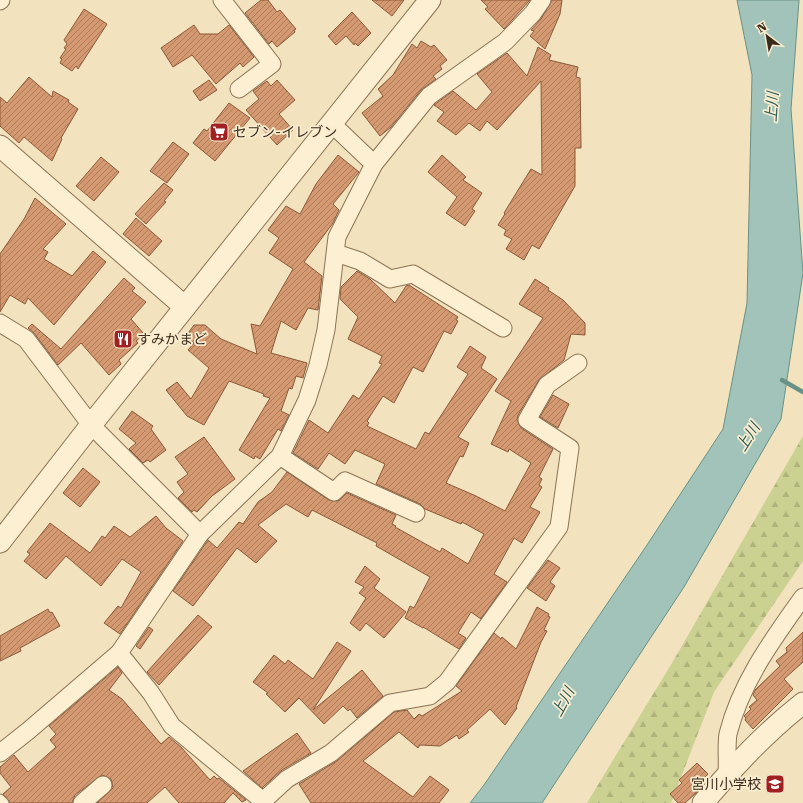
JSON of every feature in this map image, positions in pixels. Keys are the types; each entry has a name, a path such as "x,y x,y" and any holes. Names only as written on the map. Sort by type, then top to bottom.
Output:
{"street":[{"path":"222,0 272,64 240,89"},
{"path":"0,542 91,425 430,0"},
{"path":"0,753 28,731 118,653 200,534 280,456 308,400 318,365 326,330 337,237 374,164 429,96 505,42 533,13 542,0"},
{"path":"331,123 374,164"},
{"path":"0,146 185,307"},
{"path":"336,253 360,261 390,279 413,274 503,328"},
{"path":"0,323 26,339 91,425 200,534"},
{"path":"118,653 152,693 172,726 262,802 287,779 331,753 390,703 430,696 447,682 542,553 559,527 570,448 527,420 547,385 578,362"},
{"path":"280,456 334,492 345,481 416,513"},
{"path":"727,774 728,735 740,698 762,655 803,597"},
{"path":"703,803 727,774 785,717 803,703"},
{"path":"82,803 103,785"}],"lane":[{"path":"0,799 4,803"}],"green space":[{"path":"803,436 803,561 714,692 671,803 587,803 672,663"}],"water":[{"name":"上川","path":"737,0 799,0 791,109 803,273 781,419 684,587 542,803 470,803 484,785 647,545 723,429 747,303 752,75"}],"building":[{"path":"261,0 268,0 277,12 280,10 296,29 294,30 295,32 277,47 272,41 269,44 245,13"},
{"path":"372,0 404,0 392,16"},
{"path":"481,0 530,0 504,29 485,9 488,7"},
{"path":"552,0 562,0 560,14 545,49 530,36 534,31 531,30 541,19"},
{"path":"84,9 107,24 78,69 76,66 72,71 60,63 62,59 60,58 66,49 64,48 67,44 64,40"},
{"path":"352,12 371,33 358,46 355,43 354,45 346,36 336,45 328,36"},
{"path":"194,25 200,34 218,34 229,25 254,57 243,67 240,63 216,84 192,55 173,67 161,48"},
{"path":"421,41 431,47 434,45 447,60 440,66 442,69 433,76 436,79 421,90 391,127 380,136 362,113 383,96 378,89 393,75 412,44 417,48"},
{"path":"538,47 551,55 549,60 578,67 576,77 580,78 581,148 575,148 575,186 539,249 532,245 524,260 506,249 512,239 504,235 506,230 498,225 531,169 542,175 541,81 497,130 487,121 480,131 469,123 456,135 437,121 444,112 434,105 453,91 476,110 492,92 477,74 507,53 527,76"},
{"path":"29,77 52,97 53,91 69,100 68,102 78,109 61,138 62,139 52,161 24,137 19,143 0,126 0,97 7,103"},
{"path":"209,80 217,90 200,101 193,91"},
{"path":"277,80 295,100 279,114 293,130 277,145 246,110 259,99 253,91 267,81 271,86"},
{"name":"セブン-イレブン","path":"229,103 250,118 215,161 193,143 204,129 207,131"},
{"path":"173,142 189,154 167,183 150,171"},
{"path":"338,155 359,172 333,204 339,210 333,223 304,262 322,276 318,310 308,308 296,330 281,321 271,353 307,363 303,378 296,376 292,389 289,388 281,411 289,415 281,431 278,429 260,459 255,456 254,459 239,450 270,398 263,396 264,394 229,381 204,425 187,416 166,390 177,382 191,399 209,368 188,350 194,343 186,336 194,325 205,325 221,339 257,354 251,324 260,326 293,269 269,253 279,238 268,230 286,206 300,214 316,184"},
{"path":"442,155 466,177 463,180 482,193 472,209 475,211 465,226 446,213 457,197 428,172"},
{"path":"101,157 119,172 94,201 76,186"},
{"path":"164,183 173,190 164,201 166,202 146,224 135,214"},
{"path":"35,198 66,224 43,249 48,252 44,259 72,276 93,251 106,262 54,325 28,298 25,304 10,295 0,312 0,254 24,219"},
{"path":"136,218 162,241 149,256 123,234"},
{"path":"357,271 370,279 395,303 406,286 409,285 458,317 456,320 458,321 451,334 444,331 423,372 413,367 394,403 383,396 367,421 369,423 367,426 416,449 425,432 429,434 468,374 457,367 470,346 486,357 481,368 497,379 458,437 469,443 463,457 460,456 446,483 505,511 531,463 509,449 508,452 491,444 511,401 495,391 543,318 519,304 535,279 563,300 585,323 585,335 571,334 564,360 539,380 518,415 517,420 521,428 553,449 539,477 542,479 539,485 542,487 530,507 540,512 522,543 514,538 494,574 507,582 481,619 471,612 458,633 466,638 459,649 405,618 410,606 414,608 430,577 376,546 377,543 312,510 308,517 286,504 258,525 277,541 256,563 237,548 193,606 173,591 208,540 217,548 239,522 243,524 258,502 272,492 287,472 329,500 338,501 347,493 396,515 392,524 396,526 395,527 440,552 442,548 468,564 484,534 462,522 461,524 425,509 420,504 376,484 385,464 355,450 345,464 329,453 318,469 293,453 309,420 328,433 353,395 359,399 382,364 379,363 382,356 348,339 358,317 340,299 341,287"},
{"path":"124,278 135,288 132,291 146,302 131,319 144,334 136,341 138,343 119,360 121,364 109,375 81,343 58,365 34,333 28,328 32,324 61,349"},
{"path":"553,395 569,404 558,428 540,417"},
{"path":"132,411 153,426 151,429 166,450 150,462 148,460 143,463 129,449 136,443 119,429"},
{"path":"204,437 235,479 212,496 197,512 194,510 192,512 178,498 184,492 177,482 188,474 175,457"},
{"path":"83,468 100,482 80,507 63,493"},
{"path":"156,516 166,528 183,541 120,634 104,623 118,606 121,608 141,572 122,559 101,586 66,556 46,579 24,561 30,554 27,552 50,523 90,553 102,536 105,538 114,526 130,537"},
{"path":"548,560 560,568 550,582 555,586 546,601 527,588"},
{"path":"365,566 380,579 374,588 406,612 384,638 366,623 360,631 350,623 366,598 359,593 364,587 355,582"},
{"path":"537,607 549,614 548,616 550,617 544,630 547,631 541,642 516,707 517,708 505,725 490,709 467,730 469,732 459,739 457,735 440,746 420,745 418,748 399,732 363,761 413,797 430,776 449,790 439,803 311,803 299,784 337,761 394,712 407,710 414,719 419,714 422,716 462,691 456,686 494,633 501,639 502,637 516,649"},
{"path":"48,609 50,613 52,612 60,626 20,648 21,651 0,661 0,636"},
{"path":"198,615 212,627 159,685 147,672"},
{"path":"149,627 153,630 140,649 136,646"},
{"path":"803,632 803,662 784,679 793,689 753,729 745,720 746,718 744,716 751,709 749,707 757,700 753,695 755,690 780,666 776,661 787,652 786,648"},
{"path":"337,642 351,651 313,710 362,670 383,696 357,718 350,709 348,711 343,706 324,724 299,698 285,712 266,694 268,693 253,682 274,655 285,664 288,660 313,679"},
{"path":"118,667 122,673 109,690 122,699 161,744 169,737 181,747 210,780 214,776 217,779 219,778 246,800 242,802 233,793 224,803 179,803 165,787 147,803 97,803 113,788 111,779 102,775 75,795 72,803 10,803 3,794 11,787 0,773 0,767 14,755 28,772 56,747 50,740 56,734 49,726"},
{"path":"297,733 311,753 282,770 262,788 243,771"},
{"path":"697,763 708,774 699,783 702,785 696,793 685,803 678,803 670,794 682,783 679,780"}],"waterway":[{"path":"782,380 803,392"}],"place":[{"name":"セブン-イレブン","path":"219,132"},
{"name":"すみかまど","path":"123,339"},
{"name":"宮川小学校","path":"775,784"}]}
